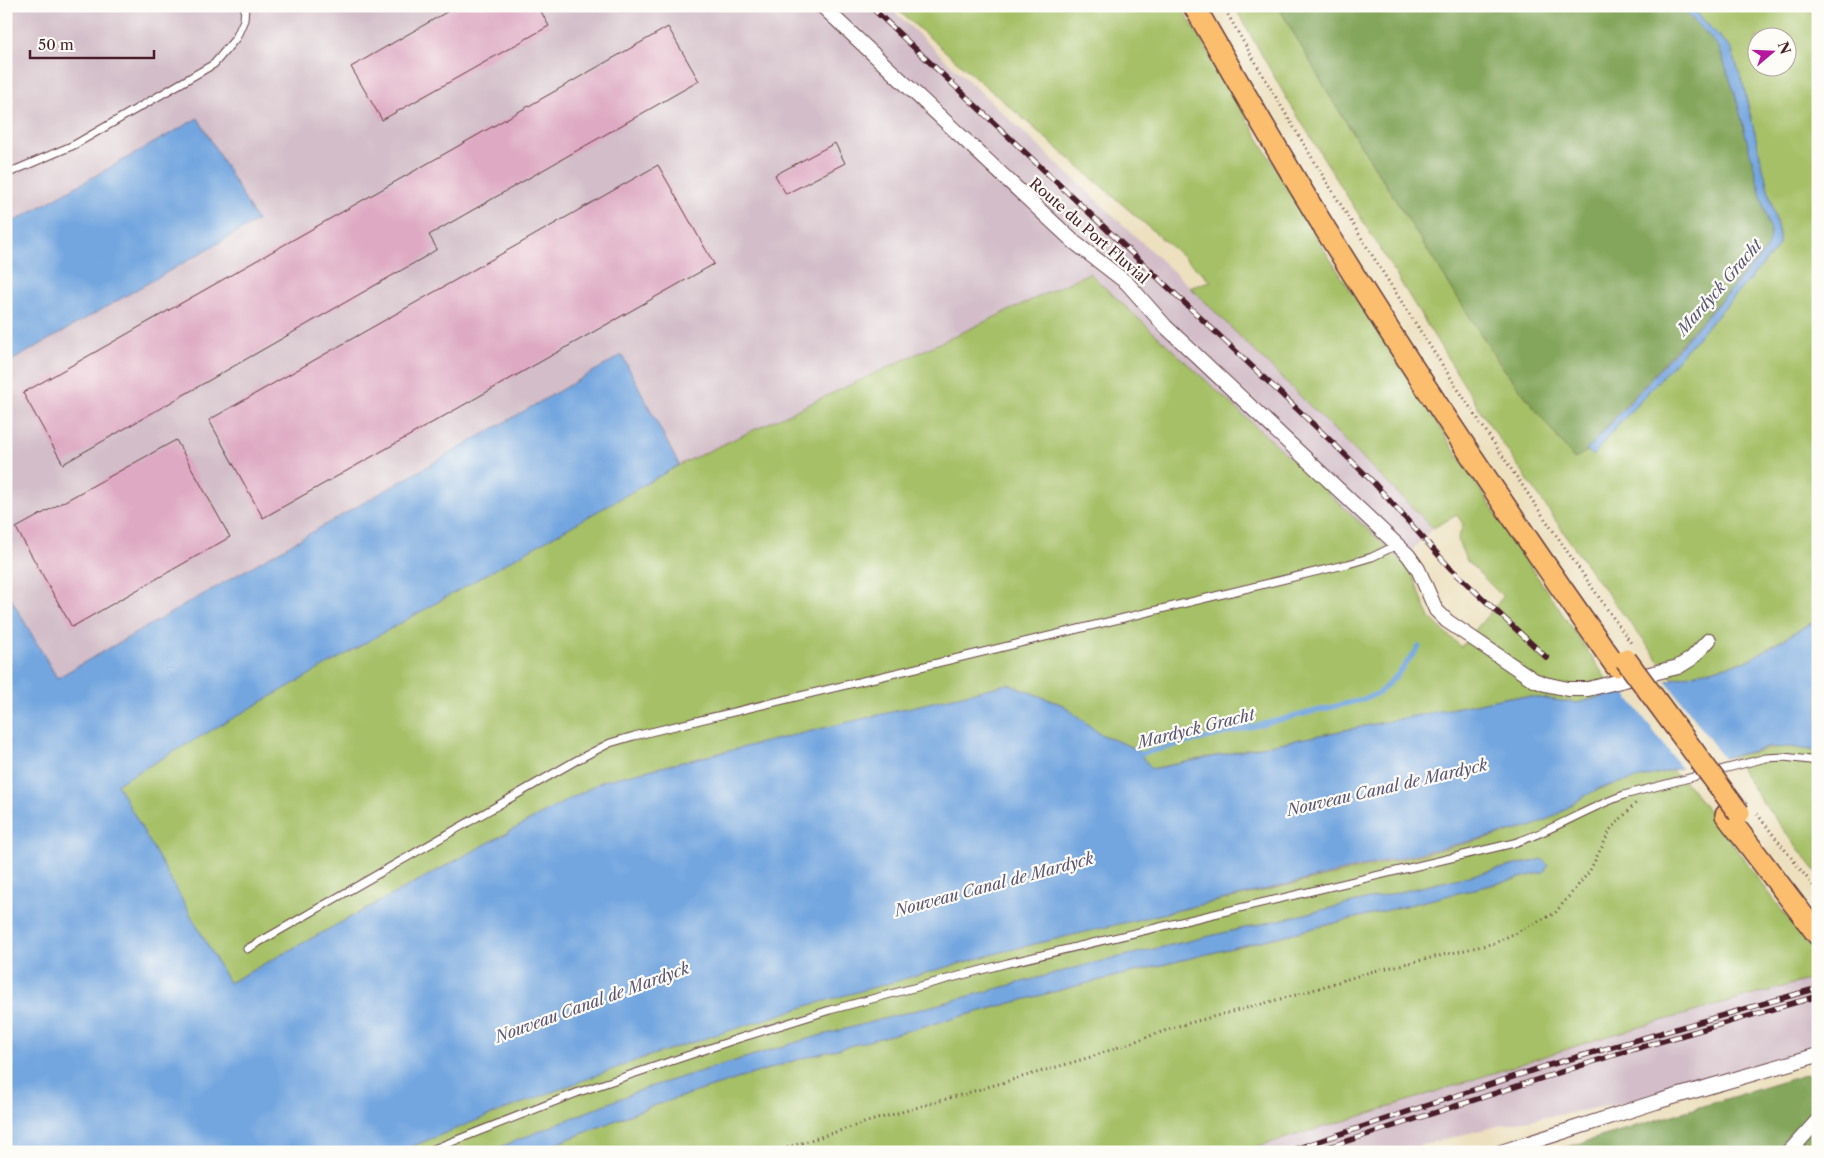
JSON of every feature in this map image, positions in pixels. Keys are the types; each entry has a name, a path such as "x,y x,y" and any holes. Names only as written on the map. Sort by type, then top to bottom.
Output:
{"main road":[{"path":"1194,6 1264,128 1378,313 1479,468 1625,657 1741,814 1816,926"},
{"path":"1210,6 1312,184 1413,346 1518,505 1625,657"}],"street":[{"name":"Route du Port Fluvial","path":"822,6 1074,242 1127,283 1178,339 1397,545 1413,561 1432,604 1441,616 1515,668 1545,684 1568,689 1588,689 1672,669 1691,659 1709,640"},
{"path":"1501,1152 1656,1102 1818,1055"},
{"path":"1789,1152 1818,1120"}],"lane":[{"path":"6,174 74,145 214,64 236,38 244,20 245,6"},
{"path":"247,949 568,764 610,743 1348,564 1372,557 1397,545"},
{"path":"426,1152 579,1092 830,1010 1008,963 1514,843 1536,835 1615,798 1766,758 1784,757 1818,761"}],"path":[{"path":"1223,6 1318,168 1415,324 1540,513 1625,657"},
{"path":"773,1152 867,1122 1091,1057 1178,1026 1304,993 1370,972 1495,942 1555,913 1589,872 1611,828 1653,787"},
{"path":"1741,814 1818,892"}],"shaded area":[{"path":"6,6 888,6 1190,287 1433,528 1402,561 1089,273 679,465 621,355 57,678 6,590 6,364 257,221 198,118 6,226"},
{"path":"1818,977 1818,1047 1619,1104 1501,1125 1402,1152 1238,1152 1358,1117 1601,1038"}],"green space":[{"path":"893,6 1181,6 1321,245 1530,566 1616,693 1577,703 1531,697 1509,697 1151,769 1136,749 1100,734 1063,705 1008,684 603,781 229,983 116,784 679,465 1089,273 1402,561 1411,571 1429,617 1461,647 1503,597 1466,560 1458,540 1463,524 1457,515 1433,528 1190,287 1211,281"},
{"path":"1234,6 1278,6 1334,103 1498,361 1574,458 1587,451 1593,455 1775,251 1779,244 1779,234 1742,80 1731,49 1690,6 1818,6 1818,622 1809,624 1747,661 1673,679 1591,572 1483,415 1287,99"},
{"path":"1278,6 1680,6 1719,47 1735,94 1770,230 1768,247 1614,418 1587,451 1574,459 1498,361 1334,103"},
{"path":"1779,747 1818,751 1818,874 1760,799 1732,756"},
{"path":"1671,770 1692,789 1818,959 1818,977 1601,1038 1358,1117 1238,1152 536,1152 649,1107 800,1059 1072,987 1544,872 1548,865 1542,859 1094,963 804,1040 646,1088 488,1152 398,1152 547,1092 774,1015 1006,951 1400,860 1530,827 1555,816 1590,792"},
{"path":"1818,1071 1818,1152 1551,1152"}],"water":[{"path":"1680,6 1690,6 1731,49 1742,80 1779,234 1779,244 1775,251 1593,456 1587,450 1761,256 1769,241 1770,230 1735,94 1719,47"},
{"path":"198,118 257,221 6,364 6,226"},
{"name":"Nouveau Canal de Mardyck","path":"622,355 679,465 117,784 229,983 603,781 1008,684 1063,705 1100,734 1136,749 1152,769 1509,697 1531,697 1577,703 1747,661 1809,624 1818,622 1818,751 1790,747 1766,748 1619,783 1600,788 1555,816 1530,827 1005,951 810,1005 643,1058 398,1152 6,1152 6,590 57,678"},
{"path":"1542,859 1548,865 1544,872 1072,987 800,1059 649,1107 536,1152 488,1152 646,1088 804,1040 1094,963"}],"pier":[{"path":"1664,678 1725,760 1683,770 1622,689"}],"building":[{"path":"457,6 538,6 549,26 382,120 351,67"},
{"path":"668,27 699,81 429,235 437,249 428,255 63,464 23,393"},
{"path":"835,143 845,163 786,194 775,175"},
{"path":"658,165 714,264 263,518 209,420"},
{"path":"176,440 230,537 72,627 16,528"}],"waterway":[{"name":"Mardyck Gracht","path":"1136,755 1361,700 1379,693 1397,675 1419,647"}],"railway":[{"path":"870,6 1332,442 1373,482 1450,568 1547,658"},
{"path":"1286,1152 1546,1066 1818,988"},
{"path":"1313,1152 1614,1055 1818,996"}]}
